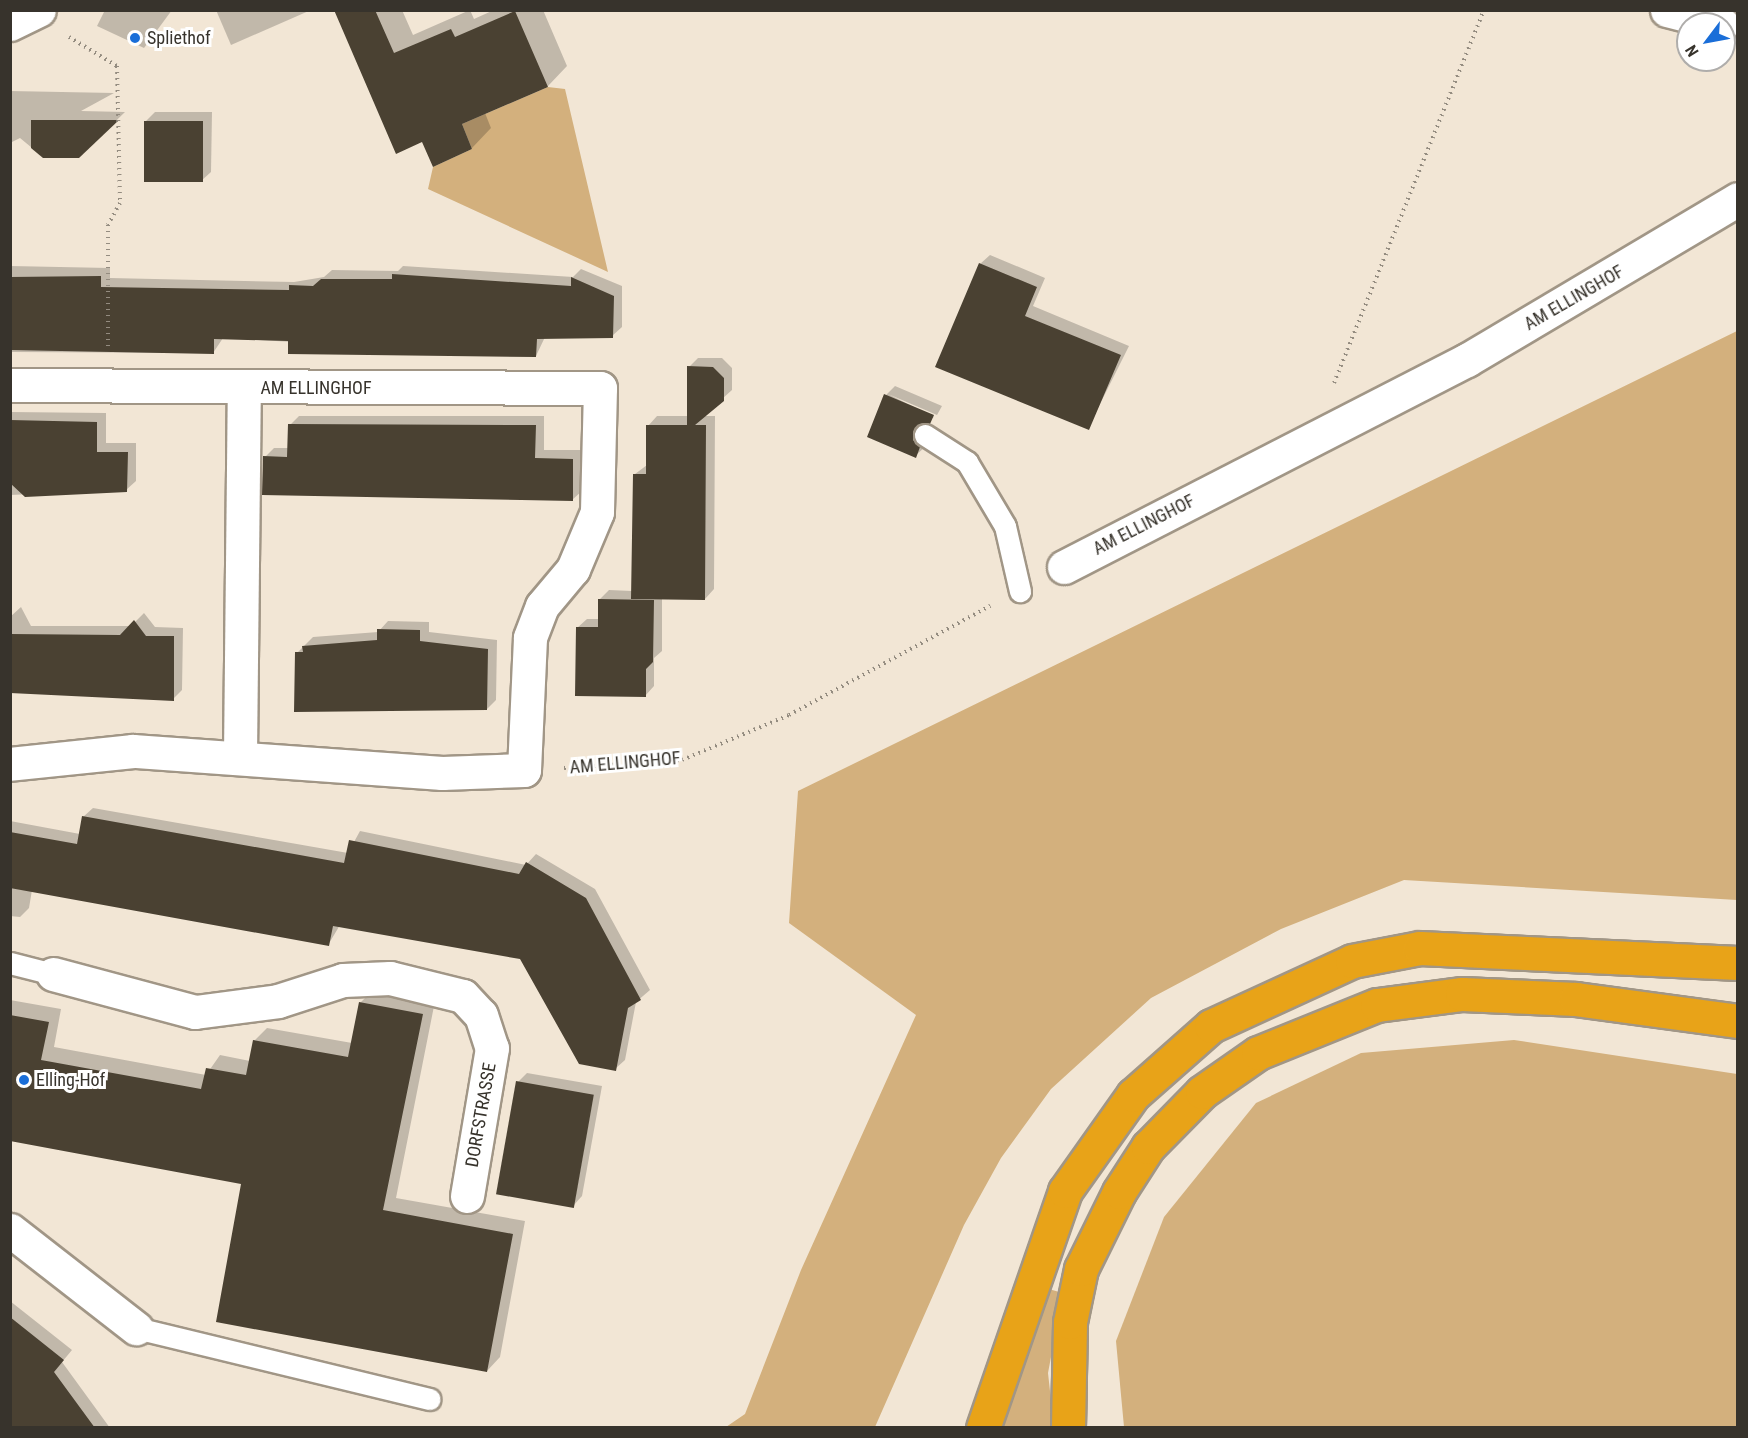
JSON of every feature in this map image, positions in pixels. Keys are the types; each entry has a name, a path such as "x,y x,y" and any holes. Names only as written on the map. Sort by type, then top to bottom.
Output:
{"highway":[{"path":"983,1428 1065,1191 1133,1095 1211,1026 1352,962 1420,948 1737,963"},
{"path":"1068,1428 1070,1322 1081,1269 1119,1192 1148,1147 1202,1092 1258,1053 1377,1005 1462,994 1576,999 1737,1021"}],"street":[{"name":"AM ELLINGHOF","path":"1064,567 1467,360 1737,199"},
{"name":"AM ELLINGHOF","path":"10,386 600,388 597,512 573,569 542,606 530,638 524,770"},
{"name":"AM ELLINGHOF","path":"240,755 244,387"},
{"path":"10,764 133,751 240,755 442,774 524,770"},
{"name":"DORFSTRASSE","path":"53,974 195,1012 278,1001 343,980 390,978 463,996 481,1015 492,1048 467,1197"},
{"path":"10,1230 136,1328"}],"lane":[{"path":"925,435 967,462 1005,526 1020,591"},
{"path":"10,963 53,974"},
{"path":"136,1328 430,1400"}],"path":[{"path":"1311,440 1484,10"},
{"path":"27,16 117,66 120,203 108,225 107,386"},
{"name":"AM ELLINGHOF","path":"524,770 682,760 789,715 1020,591"}],"shaded area":[{"path":"548,87 565,89 608,272 428,189 433,167 472,149 462,124"},
{"path":"1737,331 1737,900 1404,880 1281,929 1151,998 1051,1089 1001,1158 964,1225 875,1427 726,1427 745,1414 801,1270 916,1015 789,923 798,791"},
{"path":"1514,1040 1737,1074 1737,1427 1124,1427 1116,1341 1164,1217 1256,1103 1361,1053"},
{"path":"1045,1288 1063,1293 1048,1373 1054,1427 1003,1428"}],"building":[{"path":"334,10 375,10 394,53 451,29 455,37 515,11 548,87 462,124 472,149 433,167 422,142 396,154"},
{"path":"31,120 119,120 79,158 43,158 31,148"},
{"path":"144,121 203,121 203,182 144,182"},
{"path":"979,263 1037,287 1025,316 1121,355 1089,430 935,367"},
{"path":"392,274 571,286 571,277 614,296 613,338 537,339 536,357 288,354 288,341 214,339 214,354 10,350 10,277 101,276 101,287 289,290 289,285 313,286 321,279 392,279"},
{"path":"687,366 713,367 724,378 724,401 695,425 706,425 705,600 631,599 633,474 646,474 646,425 687,425"},
{"path":"884,394 934,415 930,424 914,429 913,440 920,447 916,458 867,437"},
{"path":"10,420 97,422 97,452 128,452 127,492 25,497 10,483"},
{"path":"288,424 536,425 535,458 573,459 573,501 262,495 263,456 287,457"},
{"path":"598,599 654,600 653,662 646,669 646,697 575,696 576,627 598,627"},
{"path":"134,620 146,636 174,636 174,701 10,693 10,634 120,635"},
{"path":"377,629 420,630 420,641 488,649 487,710 294,712 295,652 303,652 302,646 377,640"},
{"path":"82,816 344,863 349,840 519,874 526,862 586,898 641,1000 628,1008 616,1071 579,1064 520,959 333,926 329,946 10,888 10,832 77,844"},
{"path":"359,1002 423,1014 383,1210 513,1234 487,1372 216,1322 241,1184 10,1141 10,1015 49,1022 41,1060 201,1089 206,1068 246,1075 253,1040 348,1057"},
{"path":"516,1081 594,1095 574,1208 496,1194"},
{"path":"10,1317 64,1360 54,1372 95,1428 10,1428"}],"place":[{"name":"Spliethof","path":"135,38"},
{"name":"Elling-Hof","path":"24,1080"}]}
